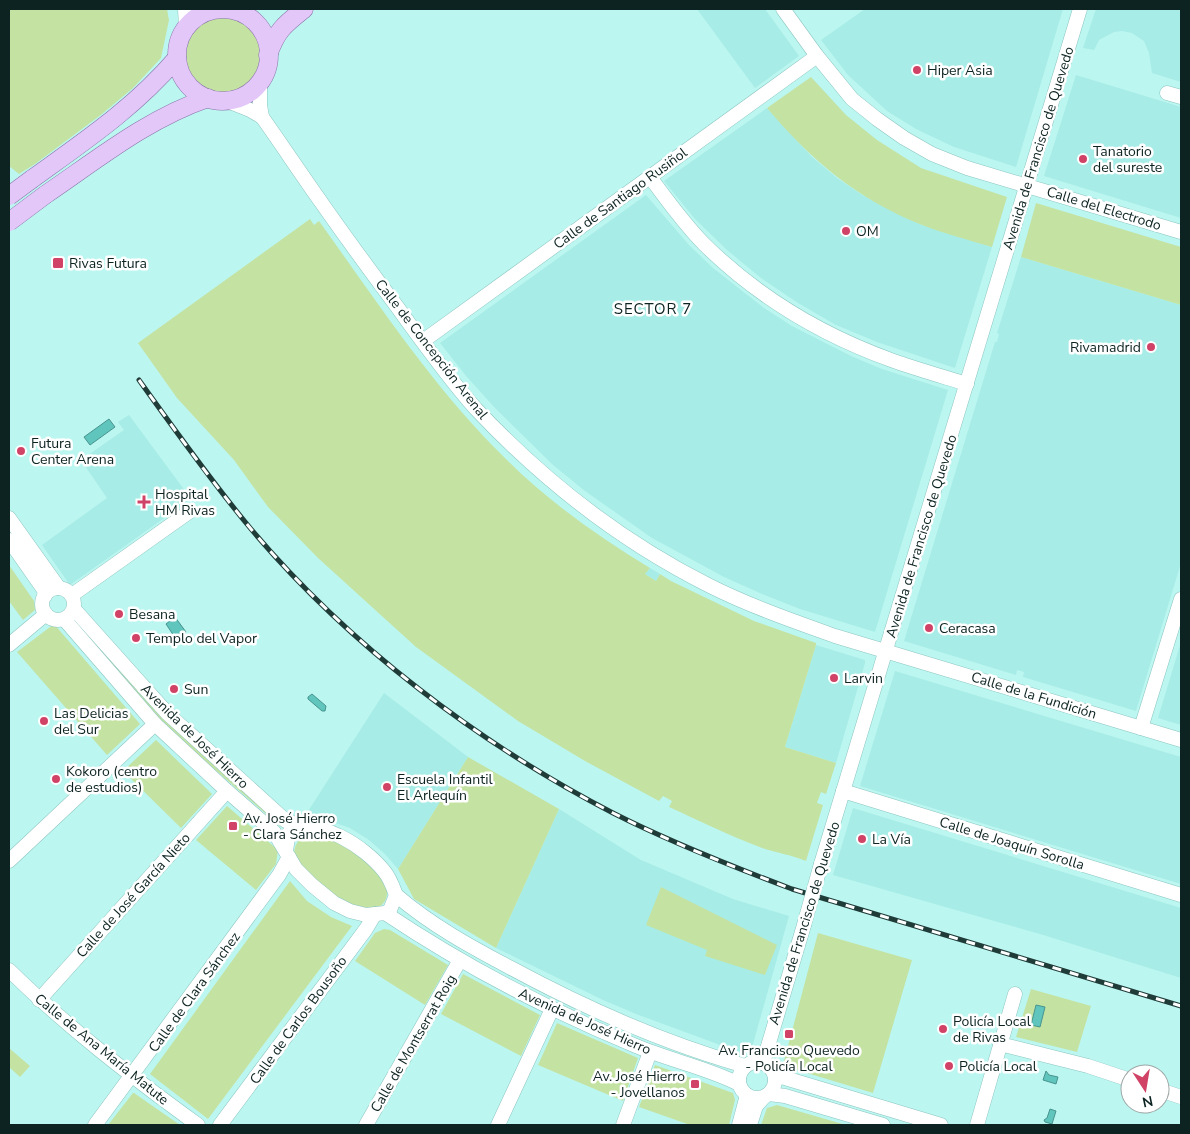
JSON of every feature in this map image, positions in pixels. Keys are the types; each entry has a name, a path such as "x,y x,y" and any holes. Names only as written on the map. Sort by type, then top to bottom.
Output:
{"main road":[{"path":"268,55 267,42 262,32 245,10 220,9 200,15 186,27 178,44 177,58 180,71 186,83 196,92 208,98 225,100 238,98 250,92 260,81 266,68 274,38 281,28 304,9"},
{"path":"9,196 113,121 145,94 177,58"},
{"path":"9,222 113,147 148,125 208,98"}],"street":[{"path":"185,9 186,27"},
{"name":"Calle del Electrodo","path":"783,9 852,99 904,138 932,154 967,168 1181,232"},
{"name":"Avenida de Francisco de Quevedo","path":"764,1063 821,864 1080,9"},
{"name":"Calle de Santiago Rusiñol","path":"423,341 818,56"},
{"path":"260,81 262,117"},
{"path":"1167,93 1181,97"},
{"name":"Calle de Concepción Arenal","path":"225,100 262,117 321,202 423,341 475,407 515,448 558,487 609,525 663,561 711,586 788,620 887,651"},
{"path":"650,177 704,244 743,280 780,306 833,336 882,356 967,384"},
{"path":"9,540 44,590 43,608 46,614 57,620 189,512"},
{"path":"9,518 59,588"},
{"path":"45,596 52,590 59,588 68,591 70,608"},
{"path":"1141,728 1181,599"},
{"name":"Avenida de José Hierro","path":"70,608 155,724 274,832 296,869 334,902 350,911 366,915 380,914 460,960 552,1009 743,1090"},
{"name":"Avenida de José Hierro","path":"70,608 159,705 286,821 331,832 348,840 374,859 386,872 396,896 418,914 467,945 550,990 644,1031 745,1066"},
{"path":"9,645 46,614"},
{"name":"Calle de la Fundición","path":"887,651 1181,740"},
{"path":"9,861 155,724"},
{"name":"Calle de José García Nieto","path":"39,1000 227,791"},
{"name":"Calle de Joaquín Sorolla","path":"843,791 1181,894"},
{"name":"Calle de Clara Sánchez","path":"95,1125 279,875 288,853 289,833 296,829 307,827"},
{"name":"Calle de Carlos Bousoño","path":"220,1125 366,929 380,914 390,910 396,896"},
{"name":"Calle de Montserrat Roig","path":"366,1125 460,960"},
{"name":"Calle de Ana María Matute","path":"9,970 39,1000 132,1077 198,1125"},
{"path":"978,1125 1015,994"},
{"path":"498,1125 552,1009"},
{"path":"1000,1044 1088,1066 1120,1077"},
{"path":"622,1125 650,1052"},
{"path":"739,1125 743,1090 740,1074 745,1066 755,1062 764,1063 769,1066 775,1075 774,1086 756,1106 750,1125"},
{"path":"775,1075 941,1125"},
{"path":"743,1090 758,1098 766,1095 785,1096 883,1125"}],"shaded area":[{"path":"697,9 765,9 799,56 755,88"},
{"path":"865,9 1063,9 1016,167 954,147 916,129 887,111 848,75 821,40"},
{"path":"1096,9 1181,9 1181,82 1152,73 1149,53 1144,41 1132,33 1114,32 1099,40 1094,50 1083,48"},
{"path":"1076,75 1181,107 1181,218 1044,176"},
{"path":"767,108 812,157 837,178 864,196 922,225 992,247 955,368 877,342 836,325 798,303 761,278 727,250 695,219 664,181"},
{"path":"646,195 689,245 713,268 764,308 792,326 851,356 882,369 948,390 875,632 800,609 762,594 724,577 652,538 585,491 553,465 495,408 440,343"},
{"path":"1021,257 1181,305 1181,563 1136,711 1023,677 1024,672 1017,670 1016,675 904,641 995,342 997,342 999,334 997,333"},
{"name":"Hospital HM Rivas","path":"129,415 191,499 70,585 42,545 107,498 81,460 124,430 118,422"},
{"path":"109,419 115,427 90,445 84,437"},
{"path":"650,568 660,574 656,581 645,574"},
{"path":"175,617 186,632 176,639 166,624"},
{"path":"1181,642 1181,725 1158,718"},
{"path":"816,645 865,660 836,763 785,747"},
{"path":"895,671 1181,757 1181,884 860,786"},
{"name":"Escuela Infantil El Arlequín","path":"384,693 468,757 398,869 369,840 350,828 327,820 305,816"},
{"path":"312,694 326,706 325,711 322,711 308,699"},
{"path":"853,808 1181,908 1181,978 1040,934 833,875"},
{"path":"559,809 641,860 733,899 789,916 750,1049 741,1052 731,1049 636,1014 496,948"},
{"path":"1036,1005 1045,1007 1040,1027 1031,1025"},
{"path":"1046,1071 1049,1075 1058,1077 1056,1084 1043,1080"},
{"path":"1050,1109 1056,1111 1052,1124 1044,1120 1047,1118"}],"green space":[{"path":"9,9 167,9 169,20 161,58 133,88 102,114 19,174 9,166"},
{"path":"223,17 238,20 250,28 258,40 261,55 258,70 250,82 238,90 223,93 208,90 196,82 188,70 185,55 188,40 196,28 208,20"},
{"path":"811,77 846,115 877,140 921,168 1007,197 992,247 948,234 899,215 856,191 801,145 767,108"},
{"path":"1036,203 1181,247 1181,305 1021,257"},
{"path":"310,219 314,225 319,221 408,345 455,404 480,433 540,490 593,531 650,568 645,574 656,581 660,574 754,621 816,643 785,747 836,763 826,794 821,792 817,803 823,805 806,861 762,848 715,828 669,807 672,801 663,796 659,801 585,761 518,721 416,647 318,558 268,507 234,460 177,398 138,343"},
{"path":"9,565 34,601 35,610 23,620 9,601"},
{"path":"73,618 281,827 159,721 70,621"},
{"path":"54,624 140,724 107,755 17,652"},
{"path":"156,740 212,794 181,828 123,771"},
{"path":"468,757 559,809 496,948 414,899 398,869"},
{"path":"227,806 278,850 276,864 256,890 196,840"},
{"path":"306,834 322,835 338,841 372,865 383,878 386,885 387,897 385,902 376,908 370,909 347,904 314,880 302,868 294,853 297,844"},
{"path":"290,881 307,901 331,917 352,926 208,1119 150,1074"},
{"path":"661,887 777,945 765,975 705,956 707,950 646,925"},
{"path":"384,929 390,930 448,965 425,1005 355,961 375,933"},
{"path":"818,933 912,960 873,1093 783,1065"},
{"path":"463,974 540,1015 521,1056 441,1014"},
{"path":"1031,989 1091,1006 1077,1052 1016,1037"},
{"path":"557,1023 638,1058 623,1101 538,1065"},
{"path":"9,1048 30,1066 20,1077 9,1067"},
{"path":"655,1065 733,1093 735,1100 729,1125 690,1125 639,1107"},
{"path":"134,1093 180,1125 108,1125"},
{"path":"777,1105 846,1125 761,1125 767,1108"}],"railway":[{"path":"139,380 207,474 251,529 289,572 373,651 418,688 465,723 513,755 613,813 656,834 792,889 1181,1006"}],"place":[{"name":"Hiper Asia","path":"917,70"},
{"name":"Tanatorio del sureste","path":"1083,159"},
{"name":"OM","path":"846,231"},
{"name":"Rivas Futura","path":"58,263"},
{"name":"Rivamadrid","path":"1151,347"},
{"name":"Futura Center Arena","path":"21,451"},
{"name":"Hospital HM Rivas","path":"144,502"},
{"name":"Besana","path":"119,614"},
{"name":"Ceracasa","path":"929,628"},
{"name":"Templo del Vapor","path":"136,638"},
{"name":"Larvin","path":"834,678"},
{"name":"Sun","path":"174,689"},
{"name":"Las Delicias del Sur","path":"44,721"},
{"name":"Kokoro (centro de estudios)","path":"56,779"},
{"name":"Escuela Infantil El Arlequín","path":"387,787"},
{"name":"Av. José Hierro - Clara Sánchez","path":"233,826"},
{"name":"La Vía","path":"862,839"},
{"name":"Policía Local de Rivas","path":"943,1029"},
{"name":"Av. Francisco Quevedo - Policía Local","path":"789,1034"},
{"name":"Policía Local","path":"949,1066"},
{"name":"Av. José Hierro - Jovellanos","path":"695,1084"}],"district":[{"name":"SECTOR 7","path":"653,309"}]}
